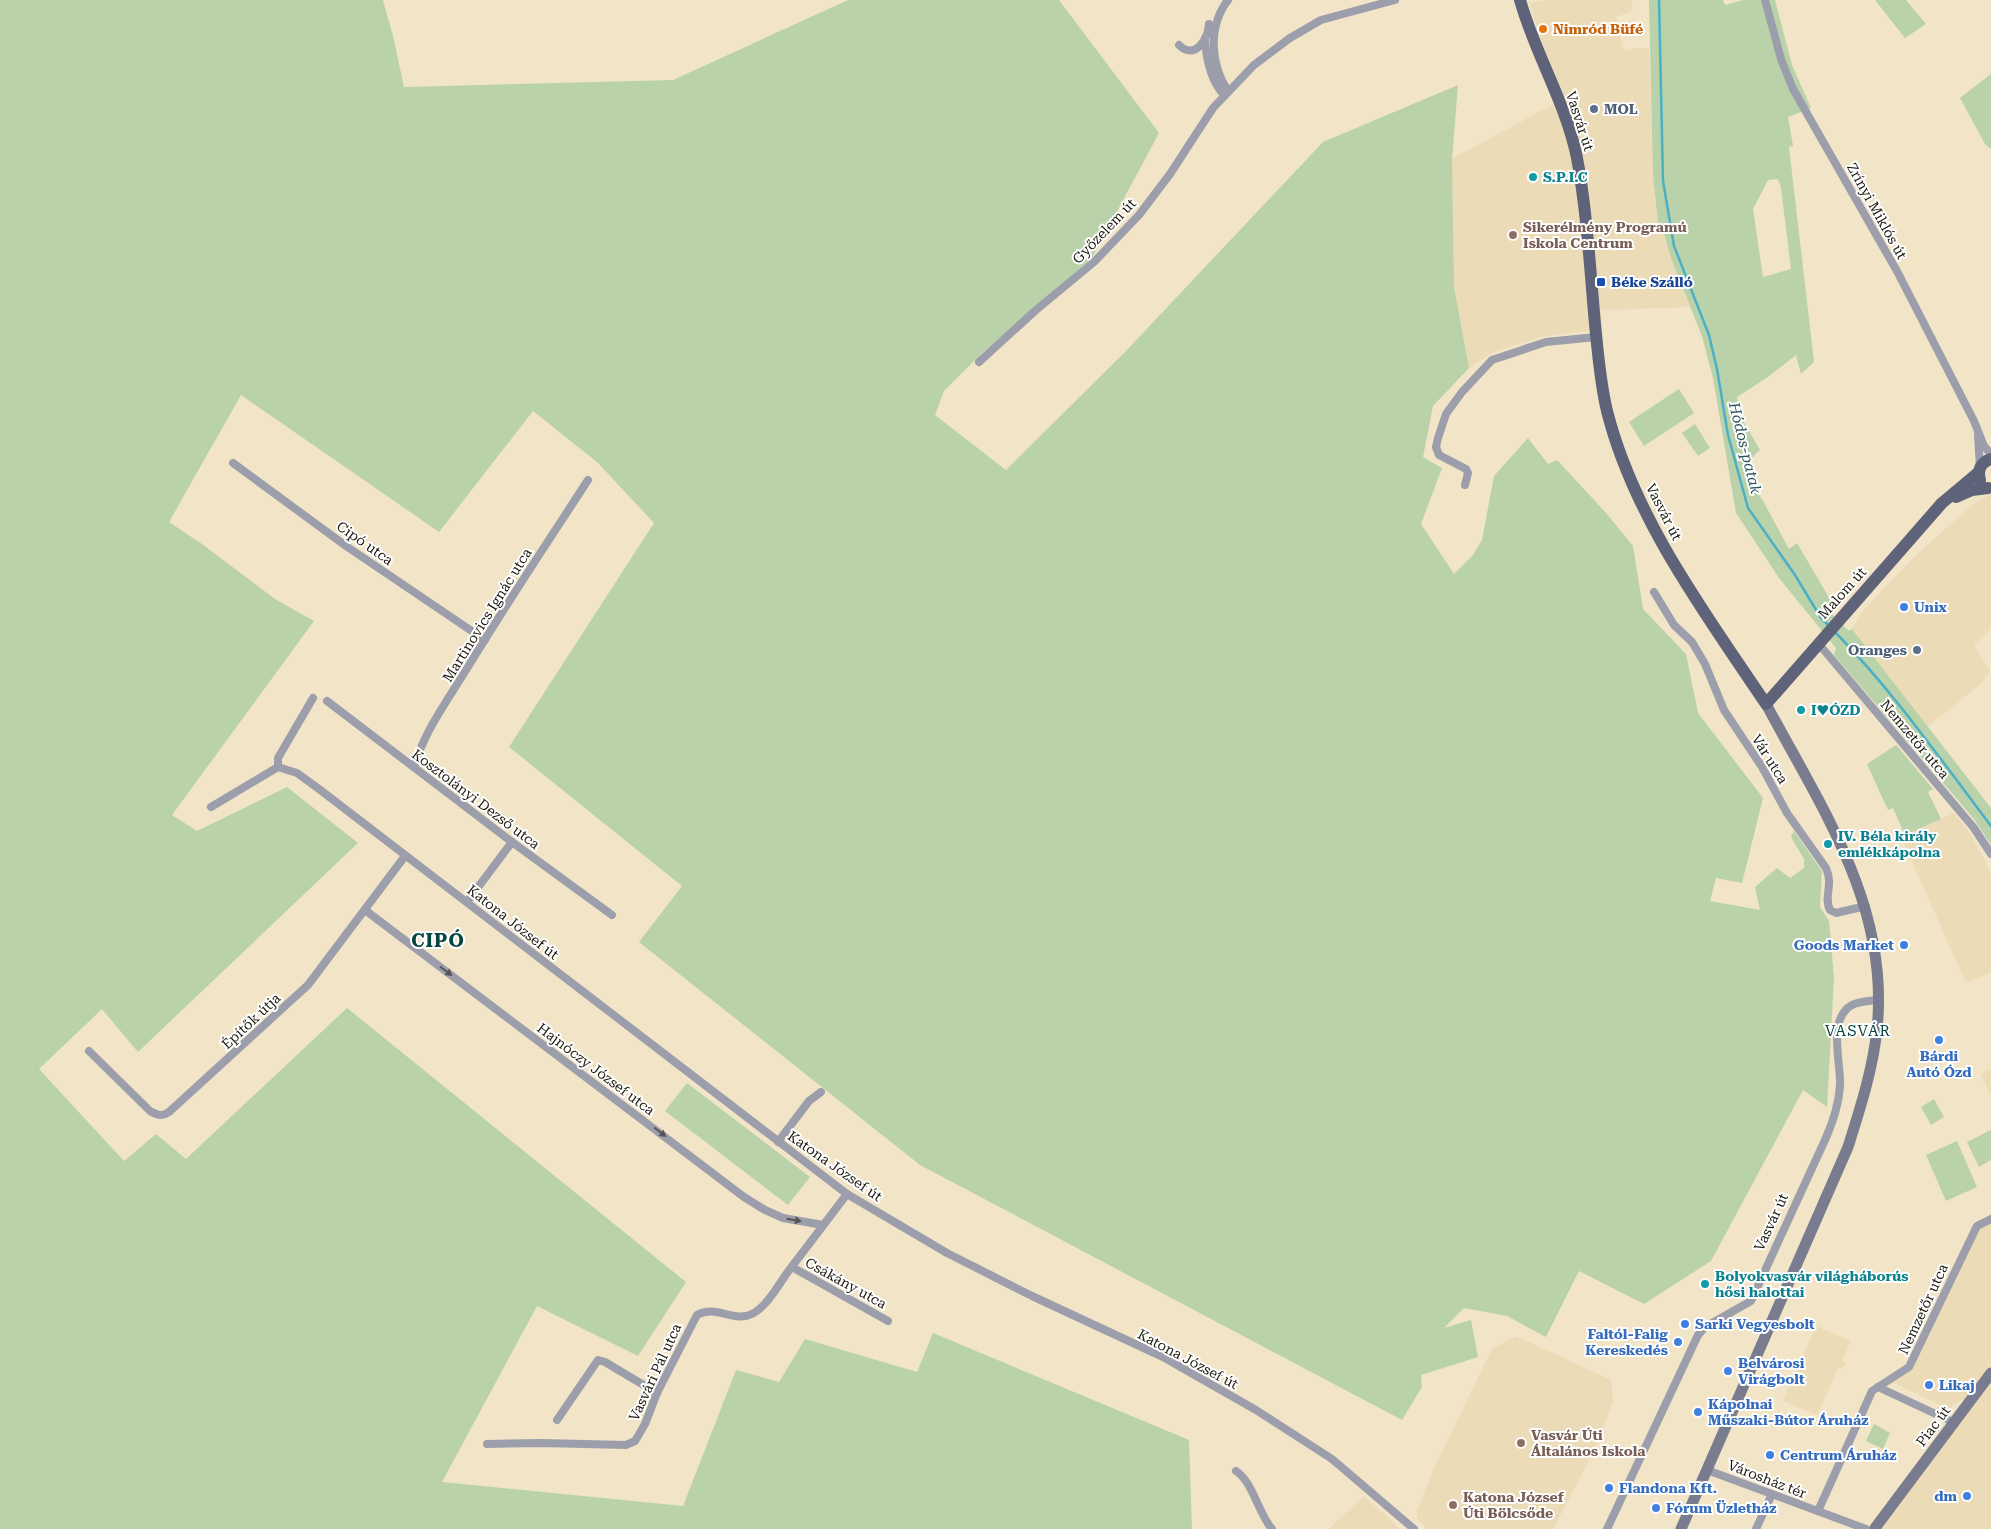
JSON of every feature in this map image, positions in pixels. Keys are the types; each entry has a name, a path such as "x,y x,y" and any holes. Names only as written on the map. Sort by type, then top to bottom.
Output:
{"main road":[{"name":"Vasvár út","path":"1520,0 1538,54 1563,112 1576,156 1584,208 1596,337 1607,409 1628,474 1646,513 1671,558 1766,704"},
{"name":"Malom út","path":"1766,704 1942,503 1979,470 1983,463 1991,459"},
{"path":"1979,470 1981,482 1990,488"},
{"name":"Malom út","path":"1942,503 1965,492 1979,488 1990,488"},
{"path":"1746,672 1764,686 1771,686 1785,681"}],"street":[{"path":"1226,93 1218,69 1214,34 1216,21 1228,0"},
{"name":"Győzelem út","path":"979,362 1094,262 1139,215 1156,194 1204,121 1226,93 1266,55 1304,29 1332,16 1395,0"},
{"name":"Zrínyi Miklós út","path":"1765,0 1781,59 1792,89 1898,273 1978,430 1984,446 1991,454"},
{"path":"1179,45 1185,51 1191,52 1196,49 1208,33 1209,24"},
{"path":"1205,38 1208,64 1214,80 1226,93"},
{"path":"1465,485 1468,473 1466,469 1439,455 1436,447 1442,421 1451,406 1486,364 1498,356 1546,342 1596,337"},
{"name":"Zrínyi Miklós út","path":"1978,430 1979,470"},
{"name":"Cipó utca","path":"233,463 346,546 485,640"},
{"name":"Martinovics Ignác utca","path":"414,767 419,750 428,733 485,640 588,480"},
{"name":"Vár utca","path":"1654,592 1674,625 1692,642 1705,664 1724,710 1762,767 1787,813 1826,868 1831,879 1828,897 1830,910 1836,913 1866,906"},
{"name":"Nemzetőr utca","path":"1820,641 1974,828 1991,854"},
{"path":"211,807 278,767 278,758 312,698"},
{"name":"Kosztolányi Dezső utca","path":"327,701 512,842 612,915"},
{"name":"Vasvár út","path":"1681,1529 1848,1147 1875,1042 1878,1000 1876,952 1866,906 1853,871 1840,844 1766,704"},
{"name":"Katona József út","path":"278,767 297,773 847,1194 947,1254 1163,1357 1256,1410 1332,1458 1414,1529"},
{"path":"467,902 512,842"},
{"name":"Építők útja","path":"89,1051 150,1111 154,1114 164,1115 308,985 405,856"},
{"name":"Hajnóczy József utca","path":"365,910 744,1197 783,1218 823,1225"},
{"name":"Vasvár út","path":"1607,1529 1698,1335 1705,1327 1751,1300 1834,1121 1840,1085 1837,1038 1843,1013 1853,1004 1878,1000"},
{"path":"778,1142 809,1101 821,1092"},
{"name":"Vasvári Pál utca","path":"487,1444 629,1444 635,1441 697,1315 710,1310 740,1317 752,1314 769,1297 847,1194"},
{"name":"Nemzetőr utca","path":"1818,1511 1872,1391 1909,1367 1976,1226 1991,1220"},
{"name":"Csákány utca","path":"792,1267 888,1321"},
{"path":"557,1420 598,1360 606,1362 657,1393"},
{"name":"Piac út","path":"1875,1529 1991,1373"},
{"path":"1878,1387 1955,1423"},
{"name":"Városház tér","path":"1707,1470 1845,1522"},
{"path":"1236,1471 1243,1476 1263,1517 1272,1529"},
{"path":"1756,1529 1772,1494"},
{"path":"1845,1522 1875,1529"},
{"path":"1845,1522 1856,1529"}],"shaded area":[{"path":"1545,0 1631,0 1633,11 1616,17 1624,51 1636,48 1649,48 1653,176 1659,231 1662,231 1690,307 1601,310 1602,329 1544,336 1491,353 1469,368 1454,287 1452,159 1561,100 1529,3"},
{"path":"1991,494 1991,629 1974,645 1990,671 1982,683 1927,727 1852,629 1861,613 1912,559 1972,505"},
{"path":"1954,813 1967,829 1985,860 1991,875 1991,972 1966,983 1901,837"},
{"path":"1991,1069 1991,1095 1981,1074"},
{"path":"1991,1219 1991,1529 1869,1529 1964,1399 1953,1405 1950,1410 1889,1380 1909,1367 1977,1226"},
{"path":"1816,1326 1851,1341 1842,1361 1846,1363 1843,1369 1838,1368 1817,1415 1783,1401"},
{"name":"Vasvár Úti Általános Iskola","path":"1516,1336 1611,1380 1613,1402 1592,1455 1553,1529 1427,1529 1417,1518 1417,1511 1433,1470 1492,1349"},
{"path":"1364,1496 1400,1529 1329,1529"}],"green space":[{"path":"0,0 383,0 404,87 673,80 848,0 1059,0 1159,133 1092,258 982,353 944,391 935,415 1006,470 1125,352 1323,142 1458,85 1452,159 1454,287 1469,368 1433,406 1423,457 1442,468 1421,524 1454,574 1473,555 1482,540 1494,476 1528,438 1548,464 1557,460 1607,514 1633,546 1643,609 1686,654 1698,713 1763,798 1742,883 1716,878 1710,901 1760,910 1755,887 1777,868 1790,878 1804,868 1804,859 1791,837 1794,831 1822,871 1820,907 1829,921 1834,978 1827,1107 1803,1090 1711,1261 1644,1304 1579,1271 1546,1337 1507,1316 1464,1308 1444,1328 1471,1320 1478,1357 1421,1375 1422,1387 1402,1420 920,1165 639,942 682,886 509,747 654,523 597,462 533,411 439,532 241,395 169,522 202,544 275,599 314,621 172,815 197,831 287,787 358,843 138,1052 102,1009 39,1069 124,1161 156,1134 186,1159 347,1008 686,1282 638,1356 537,1306 442,1482 683,1506 736,1370 779,1382 805,1339 917,1372 933,1333 1189,1440 1192,1529 0,1529"},
{"path":"1649,0 1723,0 1725,5 1743,0 1775,0 1792,65 1811,108 1788,117 1793,146 1789,147 1814,362 1801,374 1796,355 1768,377 1737,397 1739,421 1742,419 1760,450 1747,462 1752,486 1762,499 1789,549 1797,543 1835,608 1831,613 1849,631 1852,629 1991,808 1991,845 1974,819 1834,655 1836,648 1779,578 1736,513 1713,378 1702,336 1672,261 1663,231 1659,231 1653,176","holes":["1778,179 1781,188 1791,269 1763,277 1753,209 1768,180"]},
{"path":"1875,0 1906,0 1926,24 1905,38"},
{"path":"1991,74 1991,149 1985,144 1960,98"},
{"path":"1679,389 1694,413 1644,446 1629,422"},
{"path":"1695,424 1710,448 1698,456 1682,433"},
{"path":"1896,745 1933,789 1928,792 1941,819 1905,835 1893,808 1888,810 1867,764"},
{"path":"687,1083 810,1177 788,1205 665,1111"},
{"path":"1934,1099 1944,1117 1931,1125 1921,1107"},
{"path":"1991,1130 1991,1160 1979,1167 1967,1142"},
{"path":"1957,1141 1977,1187 1946,1201 1926,1155"},
{"path":"1874,1424 1890,1433 1883,1449 1866,1441"}],"waterway":[{"name":"Hódos-patak","path":"1659,0 1663,181 1674,246 1709,335 1717,369 1728,435 1748,508 1795,575 1821,618 1829,626"},
{"name":"Hódos-patak","path":"1835,632 1897,702 1991,826"}],"place":[{"name":"Nimród Büfé","path":"1543,29"},
{"name":"MOL","path":"1594,109"},
{"name":"S.P.I.C","path":"1533,177"},
{"name":"Sikerélmény Programú Iskola Centrum","path":"1513,235"},
{"name":"Béke Szálló","path":"1601,282"},
{"name":"Unix","path":"1904,607"},
{"name":"Oranges","path":"1917,650"},
{"name":"I♥ÓZD","path":"1801,710"},
{"name":"IV. Béla király emlékkápolna","path":"1828,844"},
{"name":"Goods Market","path":"1904,945"},
{"name":"Bárdi Autó Ózd","path":"1939,1040"},
{"name":"Bolyokvasvár világháborús hősi halottai","path":"1705,1284"},
{"name":"Sarki Vegyesbolt","path":"1685,1324"},
{"name":"Faltól-Falig Kereskedés","path":"1678,1342"},
{"name":"Belvárosi Virágbolt","path":"1728,1371"},
{"name":"Likaj","path":"1929,1385"},
{"name":"Kápolnai Műszaki-Bútor Áruház","path":"1698,1412"},
{"name":"Vasvár Úti Általános Iskola","path":"1521,1443"},
{"name":"Centrum Áruház","path":"1770,1455"},
{"name":"Flandona Kft.","path":"1609,1488"},
{"name":"dm","path":"1967,1496"},
{"name":"Katona József Úti Bölcsőde","path":"1453,1505"},
{"name":"Fórum Üzletház","path":"1656,1508"}],"district":[{"name":"CIPÓ","path":"438,940"},
{"name":"VASVÁR","path":"1858,1031"}]}
